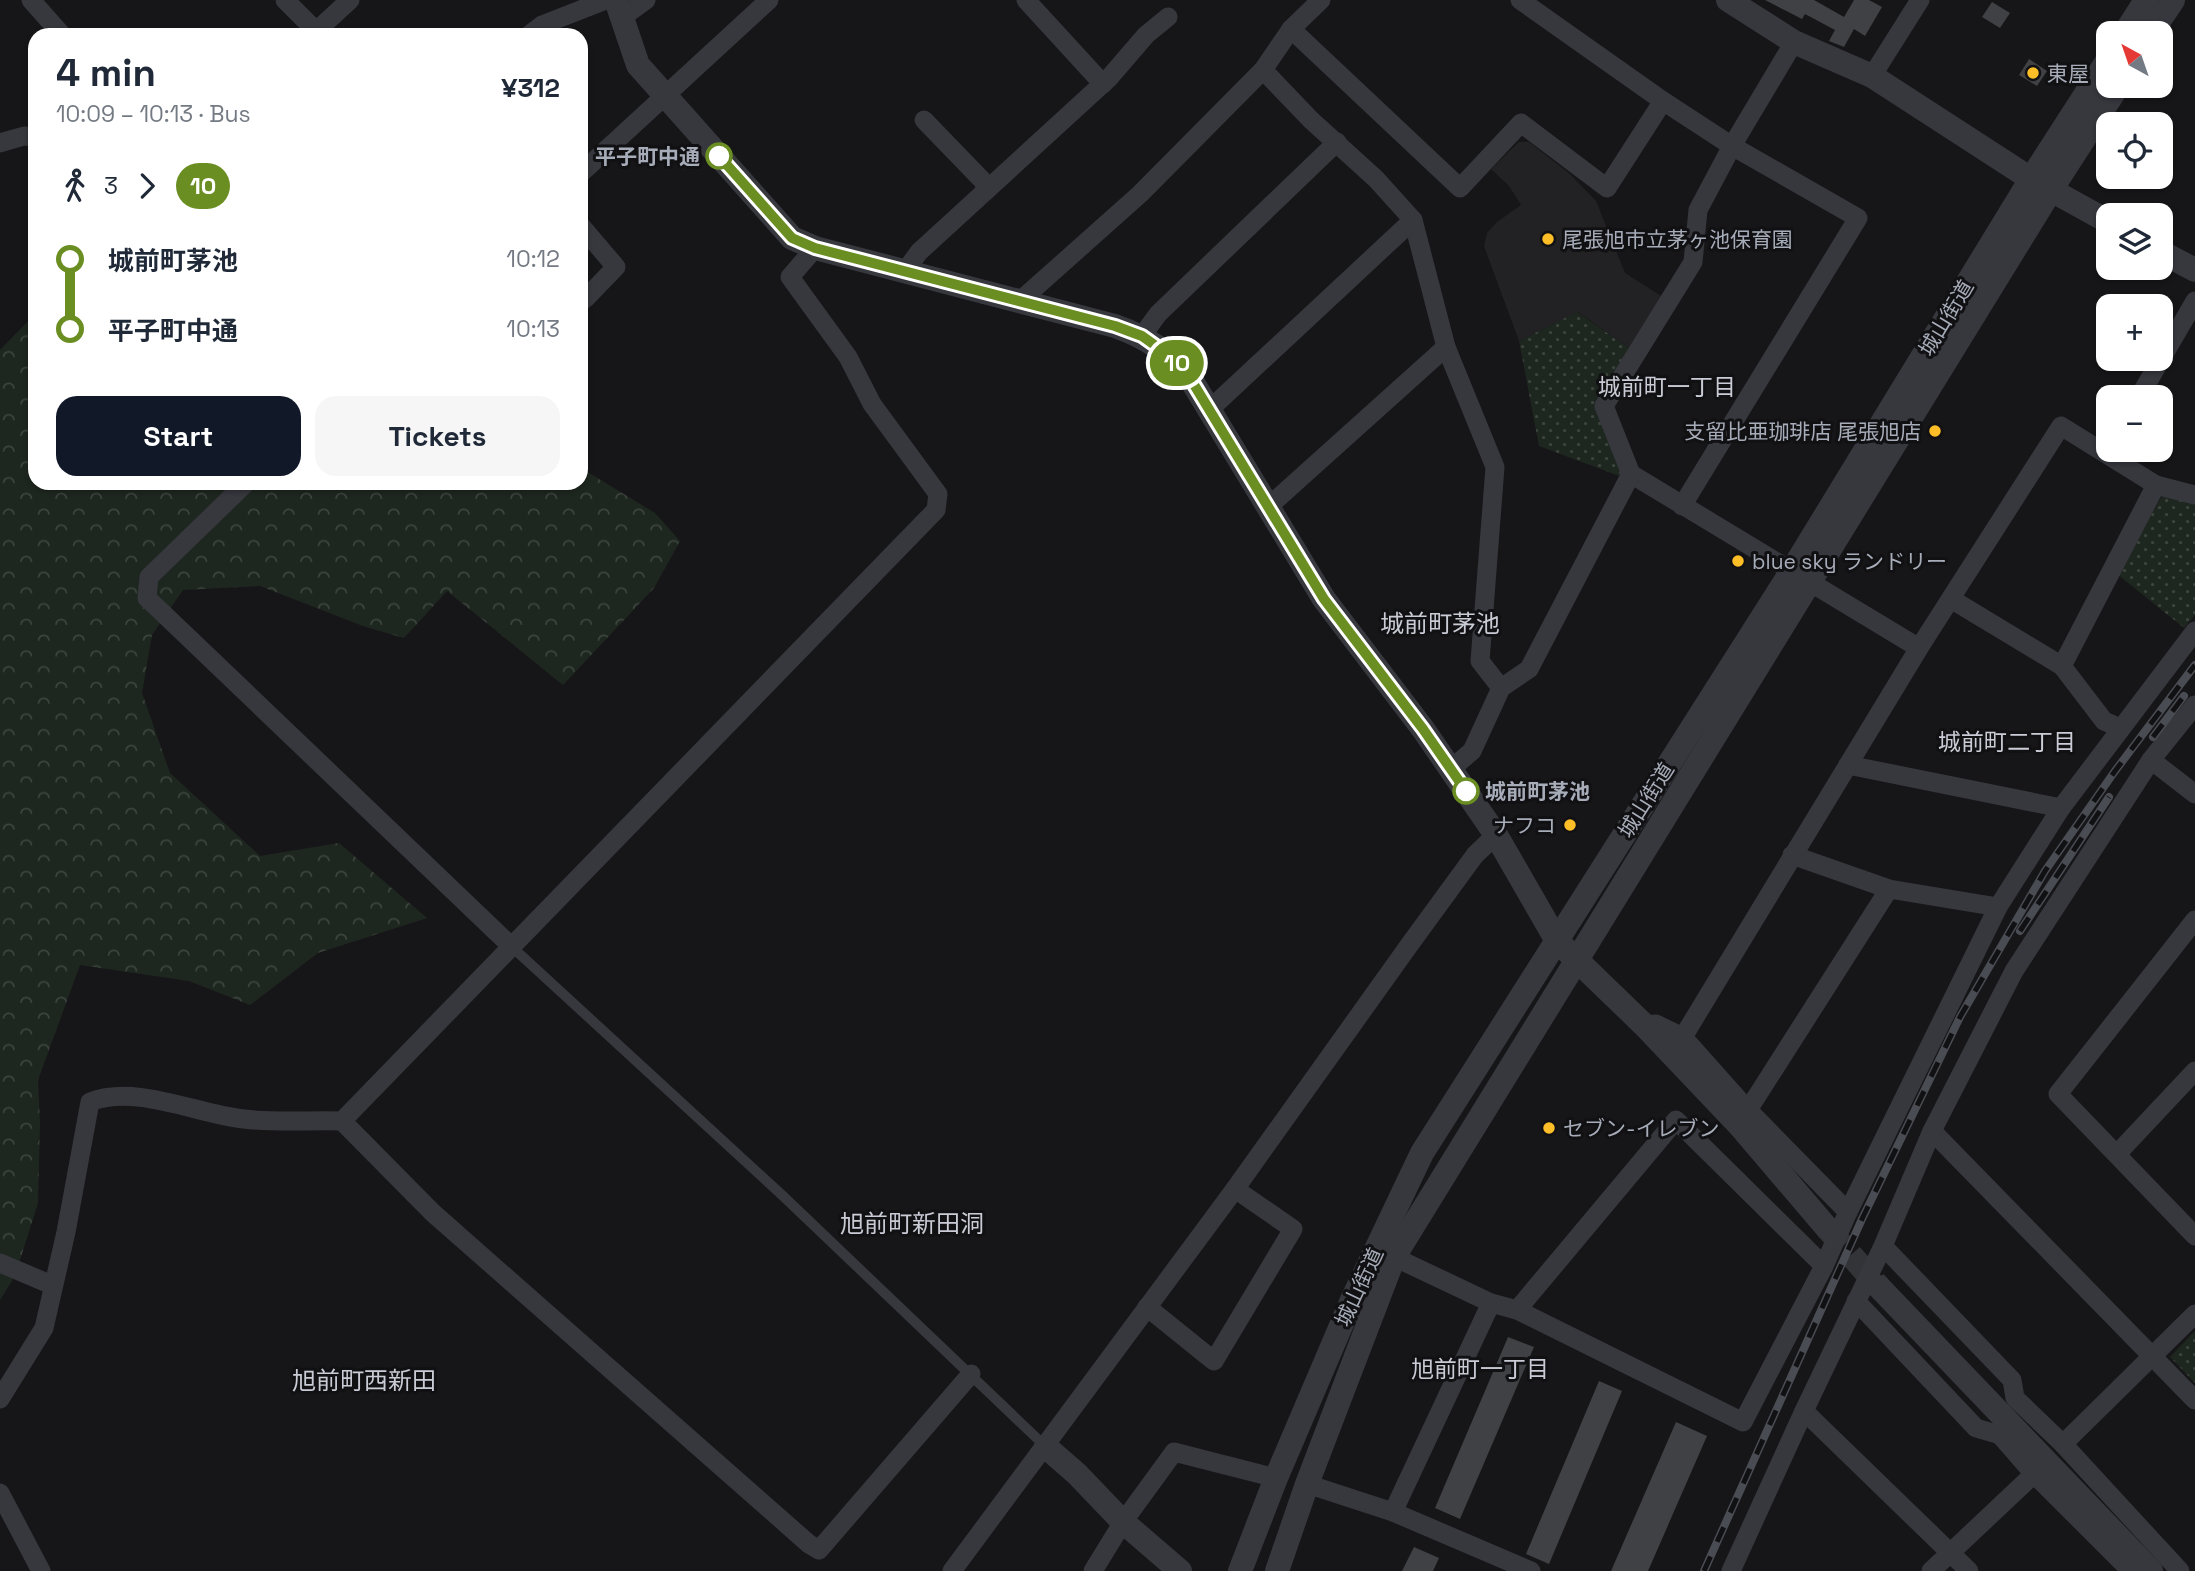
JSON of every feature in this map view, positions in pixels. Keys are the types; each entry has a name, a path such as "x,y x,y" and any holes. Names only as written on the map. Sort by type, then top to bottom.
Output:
{"street":[{"path":"31,0 56,28"},
{"path":"285,0 310,28"},
{"path":"319,28 350,0"},
{"path":"551,28 614,6 646,0"},
{"path":"588,166 769,0"},
{"path":"1026,0 1103,84"},
{"path":"1020,301 1140,194 1263,70 1291,29 1321,0"},
{"path":"1520,0 1732,146 1858,218 1682,506"},
{"path":"1728,0 1794,42 1872,76 2041,184 2096,215"},
{"path":"1872,76 1920,0"},
{"path":"2133,21 2146,0"},
{"path":"2159,21 2173,0"},
{"path":"614,6 638,65 792,238 815,248 1115,326 1142,336 1170,356 1190,378 1332,610 1423,729 1496,835 1557,940 1644,1025 1740,1126 1826,1228"},
{"path":"908,272 919,252 1103,84 1146,35 1168,17"},
{"path":"1291,29 1460,188 1521,123 1607,188 1663,101"},
{"path":"1794,42 1732,146 1698,210 1693,262 1604,406 1631,474 1919,648"},
{"path":"1263,70 1311,120 1376,179 1413,220 1446,347 1495,467 1479,662 1501,688"},
{"name":"城山街道","path":"1277,1571 1307,1483 1394,1258 1577,959 1800,578 2041,184 2096,82"},
{"name":"城山街道","path":"2041,184 2109,98"},
{"path":"924,120 988,189"},
{"path":"2,139 28,136"},
{"path":"1142,336 1158,314 1337,142"},
{"path":"1209,410 1413,220"},
{"path":"588,234 616,267 588,296"},
{"path":"342,1121 936,510 938,494 872,404 848,358 790,277 815,248"},
{"path":"2173,259 2195,271"},
{"path":"2146,385 2195,301"},
{"path":"1268,507 1446,347"},
{"path":"1683,1037 1919,648 2062,426 2096,445"},
{"path":"2123,462 2156,485 2195,495"},
{"path":"1451,769 1472,751 1501,688 1529,669 1631,474"},
{"path":"2062,666 2156,485"},
{"path":"239,490 149,577 147,598 512,947"},
{"name":"城山街道","path":"1240,1571 1276,1478 1352,1300 1422,1153 1557,940 1800,578"},
{"path":"1951,599 2062,666 2104,721 2120,728"},
{"path":"1394,1258 1491,1303 1517,1310 1743,1422 1824,1266 1998,908 2061,808 2195,631"},
{"path":"1731,1571 1883,1246 1931,1131 2014,971 2151,760 2195,705"},
{"path":"2151,760 2195,794"},
{"path":"1848,765 2061,808"},
{"path":"952,1571 1235,1189 1409,944 1475,855 1496,835"},
{"path":"1792,855 1889,889 1998,908"},
{"path":"1748,1110 1889,889"},
{"path":"2192,1226 2058,1094 2195,920"},
{"path":"1644,1025 1656,1024 1683,1037 1748,1110 1849,1212"},
{"path":"2117,1154 2195,1071"},
{"path":"0,1399 44,1328 66,1232 90,1102 106,1096 134,1096 244,1119 342,1121 433,1213 809,1545 819,1550 971,1374"},
{"path":"1517,1310 1676,1120 1824,1266"},
{"path":"1931,1131 2195,1400"},
{"path":"1147,1307 1214,1361 1293,1229 1235,1189"},
{"path":"1883,1246 2012,1380 2015,1398 2063,1444 2180,1571"},
{"path":"0,1263 52,1285"},
{"path":"1879,1287 2151,1571"},
{"path":"1856,1301 1976,1428 2000,1435 2034,1474 2131,1571"},
{"path":"1393,1512 1491,1303"},
{"path":"2063,1444 2195,1314"},
{"path":"1804,1411 1969,1571"},
{"path":"1046,1447 1123,1522 1180,1571"},
{"path":"1093,1571 1123,1522 1174,1452 1276,1478"},
{"path":"1931,1571 2034,1474"},
{"path":"1307,1483 1393,1512 1531,1571"},
{"path":"0,1493 41,1571"},
{"path":"2124,1541 2163,1571"}],"lane":[{"path":"512,947 782,1195 1046,1447"}],"shaded area":[{"name":"尾張旭市立茅ヶ池保育園","path":"1519,142 1529,142 1570,174 1596,201 1625,273 1666,299 1632,350 1578,312 1519,341 1484,246 1487,233 1497,222 1521,205 1509,186 1491,169"}],"green space":[{"path":"1577,312 1632,350 1598,409 1622,477 1539,446 1519,341"},
{"path":"28,321 28,490 588,490 588,472 655,513 680,541 654,588 563,685 447,591 404,638 363,626 260,586 183,590 152,635 142,693 170,773 260,856 339,843 427,918 318,953 250,1005 189,981 80,965 38,1080 38,1203 15,1276 0,1300 0,350"},
{"path":"2163,494 2195,504 2195,615 2184,628 2117,574"},
{"path":"2195,1331 2195,1383 2170,1357"}],"building":[{"path":"1765,0 1814,0 1844,17 1854,0 1869,0 1882,7 1865,36 1854,29 1844,47 1829,41 1835,30 1805,14 1802,19"},
{"name":"東屋","path":"1992,2 2010,13 2000,28 1982,17"},
{"name":"東屋","path":"2029,59 2047,71 2037,86 2019,75"},
{"path":"1508,1337 1534,1347 1460,1519 1435,1508"},
{"path":"1599,1381 1622,1391 1549,1564 1526,1554"},
{"path":"1676,1422 1707,1436 1648,1571 1611,1571"},
{"path":"1414,1547 1439,1558 1433,1571 1402,1571"}],"tunnel":[{"path":"1827,1228 1879,1287"}],"railway":[{"path":"1704,1571 1862,1219 1960,1017 2045,871 2115,771 2195,665"},
{"path":"2153,737 2184,696"},
{"path":"2020,931 2109,797"}],"bus line":[{"name":"10","path":"719,156 792,238 815,248 1115,326 1142,336 1170,356 1190,378 1324,599 1423,729 1466,791"}],"place":[{"name":"東屋","path":"2033,73"},
{"name":"平子町中通","path":"719,156"},
{"name":"尾張旭市立茅ヶ池保育園","path":"1548,239"},
{"name":"支留比亜珈琲店 尾張旭店","path":"1935,431"},
{"name":"blue sky ランドリー","path":"1738,561"},
{"name":"城前町茅池","path":"1466,791"},
{"name":"ナフコ","path":"1570,825"},
{"name":"セブン-イレブン","path":"1549,1128"}],"district":[{"name":"城前町一丁目","path":"1667,387"},
{"name":"城前町茅池","path":"1440,623"},
{"name":"城前町二丁目","path":"2007,742"},
{"name":"旭前町新田洞","path":"912,1223"},
{"name":"旭前町一丁目","path":"1480,1369"},
{"name":"旭前町西新田","path":"364,1380"}]}
